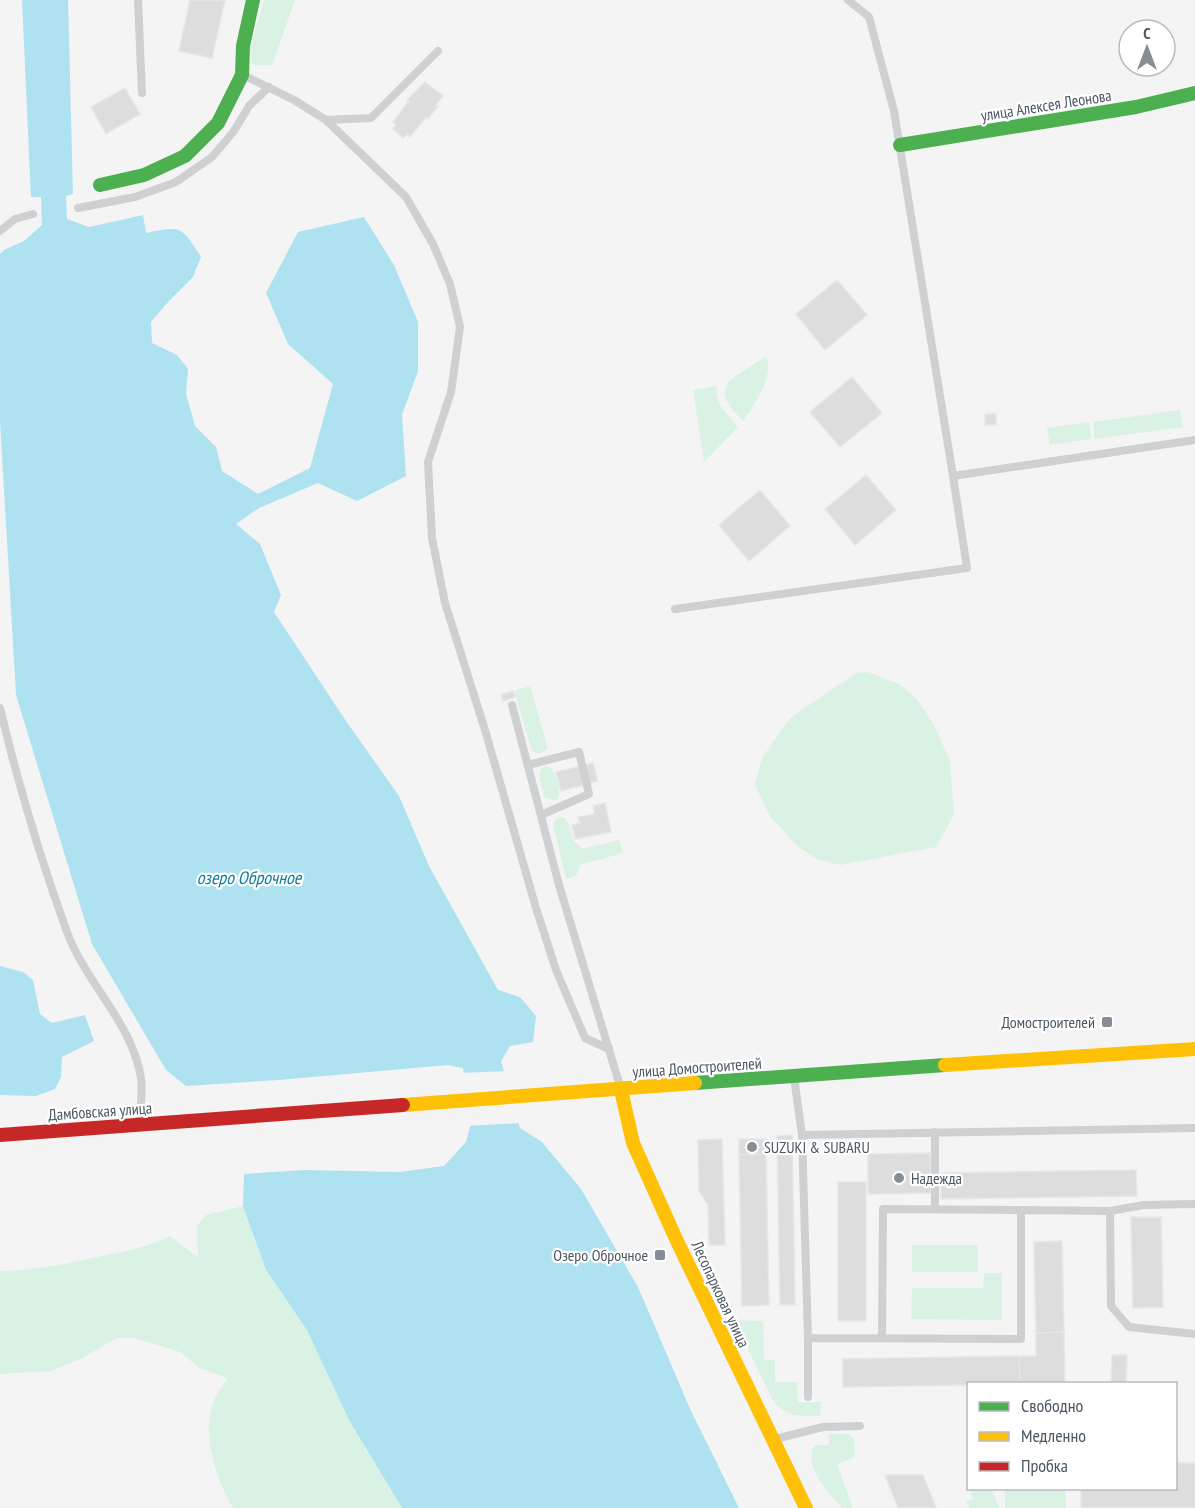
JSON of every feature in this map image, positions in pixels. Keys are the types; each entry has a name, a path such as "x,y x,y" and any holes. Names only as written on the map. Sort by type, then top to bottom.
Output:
{"main road":[{"path":"100,185 144,175 185,156 218,123 242,75 243,46 253,0"},
{"name":"улица Алексея Леонова","path":"900,145 1136,107 1195,93"},
{"name":"улица Домостроителей","path":"202,1119 1195,1049"},
{"name":"Лесопарковая улица","path":"621,1090 633,1143 806,1508"},
{"name":"Дамбовская улица","path":"0,1135 202,1119"}],"lane":[{"path":"138,0 142,93"},
{"path":"675,609 967,568 894,111 869,16 848,0"},
{"path":"326,120 371,118 438,51"},
{"path":"242,75 269,87 326,120 406,197 434,244 450,284 460,327 451,392 428,462 432,538 442,592 556,970 585,1038 609,1048"},
{"path":"78,208 135,197 176,182 212,157 234,131 249,106 269,87"},
{"path":"0,231 15,219 33,214"},
{"path":"953,476 1195,440"},
{"path":"512,705 559,885 621,1090"},
{"path":"0,708 19,784 67,933 78,959 128,1036 141,1079 139,1125"},
{"path":"528,765 579,752 589,795 542,816"},
{"path":"794,1076 802,1135 808,1397"},
{"path":"802,1135 1195,1128"},
{"path":"935,1132 935,1209"},
{"path":"882,1338 883,1209 1110,1211 1144,1204 1195,1204"},
{"path":"808,1338 1021,1339 1021,1210"},
{"path":"1110,1211 1111,1306 1129,1327 1195,1334"},
{"path":"772,1440 823,1427 860,1426"}],"green space":[{"path":"264,0 295,0 272,65 253,65 250,48"},
{"path":"766,356 768,372 766,381 743,421 727,402 726,386 730,380"},
{"path":"717,386 720,403 738,427 704,462 693,390"},
{"path":"1180,410 1183,427 1095,439 1093,422"},
{"path":"1089,422 1091,439 1050,445 1047,428"},
{"path":"868,672 899,684 916,698 933,723 950,761 954,815 936,847 840,865 817,859 796,845 770,816 755,785 762,758 790,718 856,673"},
{"path":"530,686 547,745 547,749 539,754 532,751 514,691"},
{"path":"544,766 550,767 558,781 559,797 555,801 545,798 542,790 540,773"},
{"path":"564,817 569,824 574,842 582,849 619,840 623,853 580,865 576,876 566,879 554,828 554,822"},
{"path":"243,1206 266,1270 307,1330 349,1420 402,1508 233,1508 216,1471 209,1429 213,1403 227,1378 199,1368 180,1352 135,1338 116,1338 83,1358 51,1371 0,1374 0,1271 44,1267 109,1255 170,1236 198,1257 197,1226 206,1215"},
{"path":"912,1245 978,1245 978,1272 912,1272"},
{"path":"984,1273 1002,1273 1002,1320 911,1319 912,1288 983,1288"},
{"path":"734,1320 763,1321 764,1360 775,1360 775,1382 797,1382 798,1402 821,1402 820,1416 794,1415 784,1411 773,1401"},
{"path":"829,1434 848,1434 854,1439 853,1458 837,1464 853,1508 842,1508 819,1479 812,1462 814,1445 829,1445"},
{"path":"970,1490 992,1490 999,1508 969,1508 966,1502 973,1499"},
{"path":"1005,1490 1066,1490 1066,1508 1005,1508"}],"water":[{"name":"озеро Оброчное","path":"22,0 68,0 73,194 66,196 67,219 89,227 143,215 146,233 167,229 180,231 185,234 201,257 193,277 151,322 152,343 177,355 188,369 186,394 195,426 216,447 222,471 258,494 310,468 333,384 288,344 266,293 298,232 364,217 394,265 418,322 418,371 402,415 406,476 357,501 318,483 259,508 236,524 260,544 281,595 274,612 399,796 429,866 498,990 520,997 536,1016 533,1042 510,1046 501,1061 520,1128 542,1142 581,1189 638,1287 691,1411 739,1508 402,1508 349,1420 307,1330 266,1270 243,1206 244,1174 304,1170 400,1172 444,1166 466,1142 471,1123 463,1068 448,1065 186,1086 166,1070 92,944 16,695 0,421 0,254 24,241 42,225 41,197 31,197"},
{"path":"0,966 23,972 33,980 40,1014 52,1023 85,1015 94,1041 62,1057 61,1077 55,1089 36,1096 0,1095"}],"pier":[{"path":"507,1071 521,1123 467,1126 461,1073"}],"building":[{"path":"190,0 225,0 212,58 179,51"},
{"path":"425,82 443,96 428,119 426,117 410,137 407,134 403,138 393,129 396,125 393,122 409,101 407,100"},
{"path":"125,88 140,114 106,134 91,107"},
{"path":"837,280 867,315 825,350 796,314"},
{"path":"852,377 882,413 840,447 810,412"},
{"path":"985,414 996,414 996,425 985,425"},
{"path":"866,475 896,510 855,545 825,509"},
{"path":"760,490 790,526 749,561 719,525"},
{"path":"513,691 515,697 503,701 501,695"},
{"path":"593,763 598,781 561,791 556,772"},
{"path":"605,803 611,832 575,839 572,825 580,823 578,817 595,814 593,806"},
{"path":"792,1135 795,1305 780,1305 777,1136"},
{"path":"722,1139 725,1245 709,1245 708,1205 699,1191 698,1140"},
{"name":"SUZUKI & SUBARU","path":"739,1139 766,1139 766,1154 739,1155"},
{"name":"Надежда","path":"930,1153 931,1193 868,1194 868,1154"},
{"path":"766,1154 769,1305 742,1306 739,1155"},
{"path":"1136,1170 1137,1196 941,1199 941,1173"},
{"path":"838,1182 866,1182 866,1321 838,1321"},
{"path":"1131,1217 1161,1217 1163,1307 1133,1308"},
{"path":"1062,1241 1064,1332 1036,1333 1034,1242"},
{"path":"1064,1332 1065,1382 1020,1382 1019,1356 1036,1356 1036,1333"},
{"path":"1112,1355 1127,1355 1126,1382 1111,1382"},
{"path":"1019,1356 1020,1382 843,1387 843,1359"},
{"path":"1177,1463 1195,1463 1195,1508 1081,1508 1081,1490 1177,1490"},
{"path":"885,1475 923,1475 936,1508 898,1508"}],"traffic: fast":[{"path":"100,185 144,175 185,156 218,123 242,75 243,46 253,0"},
{"path":"900,145 1136,107 1195,93"},
{"path":"695,1083 945,1065"}],"traffic: slow":[{"path":"945,1065 1195,1049"},
{"path":"403,1105 695,1083"},
{"path":"621,1090 633,1143 676,1239 806,1508"}],"traffic: jam":[{"path":"0,1135 403,1105"}],"place":[{"name":"Домостроителей","path":"1107,1022"},
{"name":"SUZUKI & SUBARU","path":"752,1147"},
{"name":"Надежда","path":"899,1178"},
{"name":"Озеро Оброчное","path":"660,1255"}]}
